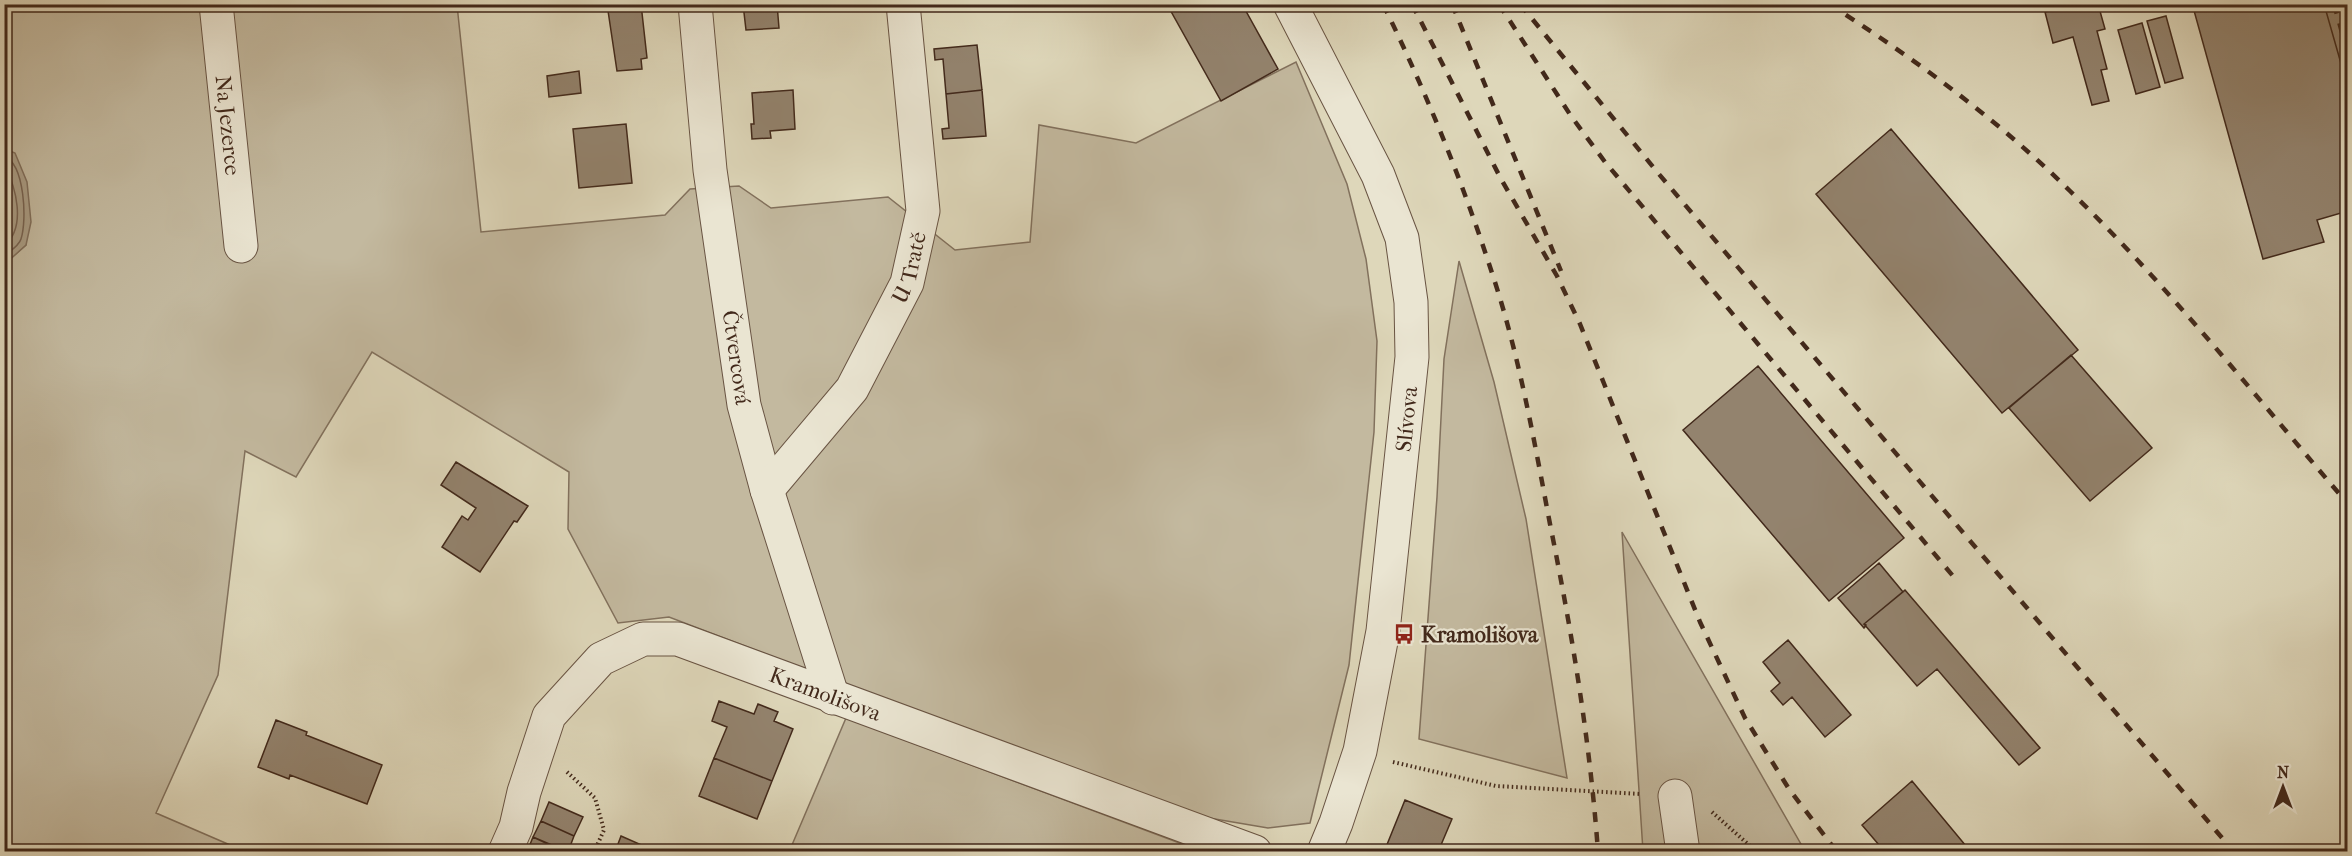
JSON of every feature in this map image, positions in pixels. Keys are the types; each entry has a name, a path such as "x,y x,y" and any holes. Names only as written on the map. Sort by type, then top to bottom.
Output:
{"street":[{"name":"Na Jezerce","path":"216,4 241,246"},
{"name":"Čtvercová","path":"695,4 710,170 744,405 767,490 833,698"},
{"name":"U Tratě","path":"767,490 852,389 907,283 923,211 903,4"},
{"name":"Slívova","path":"1290,4 1378,174 1402,238 1411,302 1412,357 1386,608 1360,751 1324,852"},
{"name":"Kramolišova","path":"505,852 516,827 549,716 601,659 643,639 678,639 1255,852"},
{"path":"1675,796 1683,852"}],"path":[{"path":"538,750 595,798 604,830 594,852"},
{"path":"1360,751 1391,762 1496,786 1675,796 1699,801 1757,852"}],"shaded area":[{"path":"5,5 457,5 481,232 665,215 690,189 739,186 771,208 888,197 955,250 1030,242 1039,125 1136,143 1296,62 1347,184 1366,259 1377,341 1374,432 1349,665 1310,823 1268,828 1209,818 1107,784 669,617 618,623 568,529 569,472 372,352 296,477 245,451 218,675 156,813 244,851 5,851 4,264 26,245 15,154 5,149"},
{"path":"1459,261 1494,382 1526,519 1567,778 1419,739 1437,497 1444,359"},
{"path":"1622,532 1801,844 1808,851 1643,851"},
{"path":"846,718 1201,851 789,852"}],"water":[{"path":"5,149 15,153 27,182 31,222 26,245 5,264"}],"building":[{"path":"607,4 641,4 647,58 641,59 642,69 617,71"},
{"path":"743,4 777,4 779,28 746,30"},
{"path":"1172,4 1242,4 1278,69 1221,101 1168,6"},
{"path":"2074,4 2098,4 2105,29 2097,31 2107,69 2101,70 2109,101 2092,105 2073,37 2053,43 2045,12"},
{"path":"2202,4 2324,4 2348,88 2348,211 2317,220 2324,242 2263,259 2193,7"},
{"path":"2324,4 2348,4 2348,88"},
{"path":"2166,16 2183,78 2165,83 2147,21"},
{"path":"2142,23 2160,87 2136,94 2118,30"},
{"path":"977,45 982,90 946,94 943,59 935,60 934,49"},
{"path":"579,71 581,93 549,97 547,76"},
{"path":"793,90 795,129 770,131 771,138 752,139 751,124 754,124 752,93"},
{"path":"982,90 986,136 943,139 942,129 949,128 946,94"},
{"path":"626,124 632,183 579,188 573,129"},
{"path":"1891,129 2078,350 2002,413 1816,194"},
{"path":"2071,355 2152,448 2090,501 2009,408"},
{"path":"1758,366 1904,538 1829,601 1683,430"},
{"path":"456,462 528,506 517,522 514,521 480,572 442,547 462,516 468,520 476,508 441,485"},
{"path":"1879,563 1903,592 1864,624 1866,625 1864,628 1838,598"},
{"path":"1905,590 2040,748 2019,765 1937,669 1917,686 1864,624"},
{"path":"1788,640 1851,715 1825,737 1792,697 1783,705 1771,691 1780,683 1763,662"},
{"path":"719,701 754,714 758,704 778,712 774,721 793,729 772,781 714,758 727,727 712,721"},
{"path":"276,720 307,732 306,735 382,765 367,804 290,775 289,779 258,767"},
{"path":"714,758 772,781 757,819 699,796"},
{"path":"1912,781 1971,852 1885,852 1862,825"},
{"path":"1405,800 1452,819 1438,852 1384,852"},
{"path":"549,802 583,817 574,836 541,821"},
{"path":"541,821 574,836 568,852 533,837"},
{"path":"621,836 653,850 652,852 615,852"},
{"path":"533,837 565,852 527,852"}],"railway":[{"path":"1383,4 1414,70 1456,170 1502,304 1518,366 1573,646 1590,769 1598,852"},
{"path":"1412,4 1501,179 1557,276 1580,324 1700,622 1745,718 1789,789 1837,852"},
{"path":"1452,4 1561,271"},
{"path":"1499,4 1571,116 1605,162 1953,576"},
{"path":"1520,4 1658,173 2234,852"},
{"path":"1829,4 1893,46 1954,91 2014,139 2070,191 2178,305 2348,504"},
{"path":"2334,4 2348,54"}],"place":[{"name":"Kramolišova","path":"1404,634"}]}
